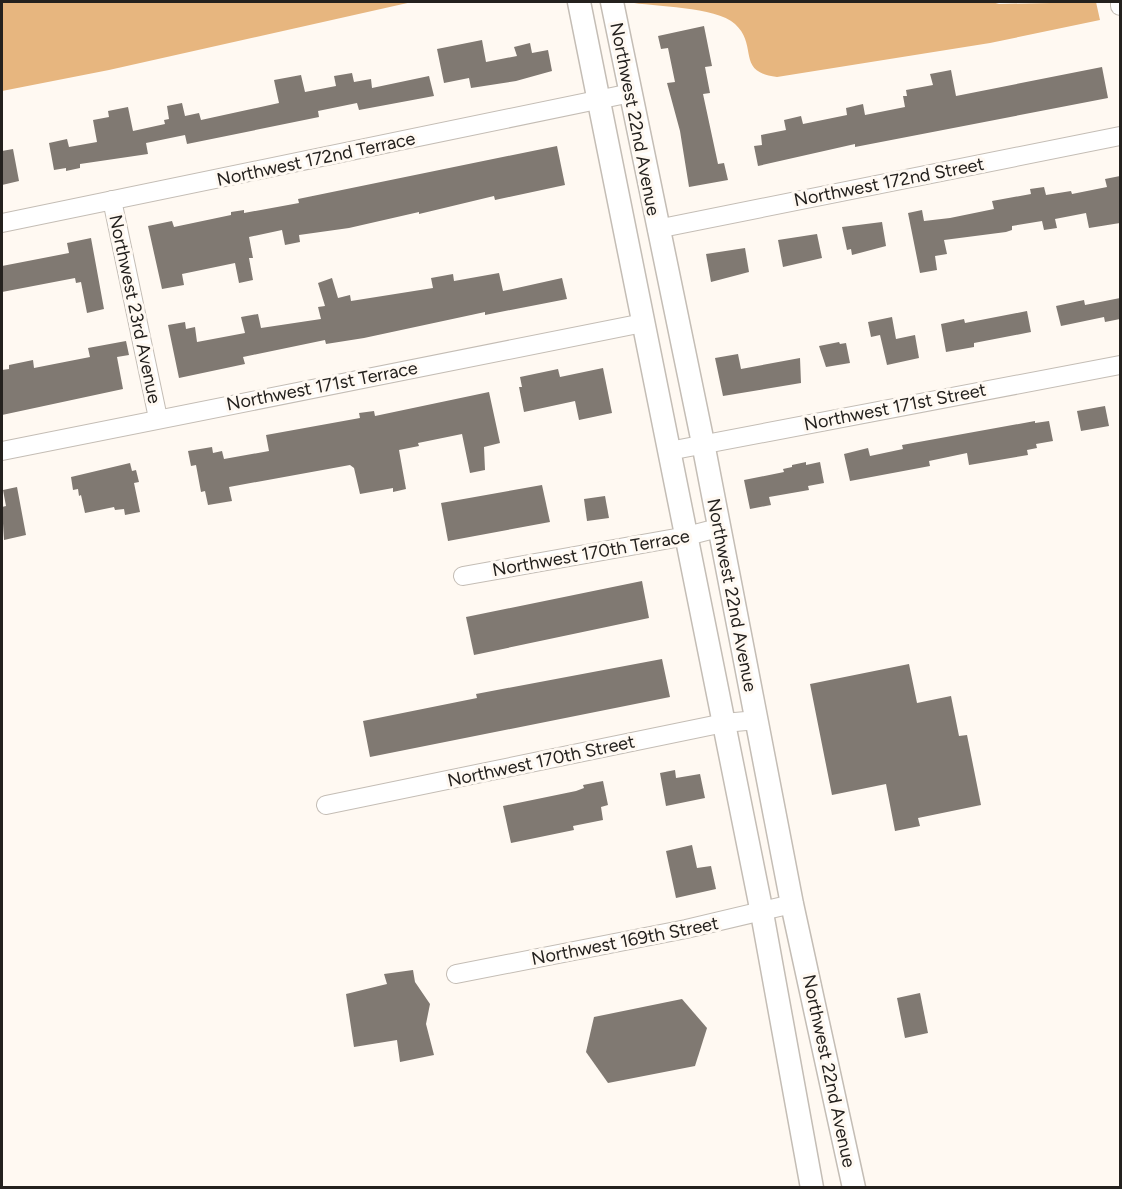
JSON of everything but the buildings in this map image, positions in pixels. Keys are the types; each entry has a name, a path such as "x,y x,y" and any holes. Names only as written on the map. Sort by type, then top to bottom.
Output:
{"main road":[{"name":"Northwest 22nd Avenue","path":"579,2 762,912 812,1188"},
{"name":"Northwest 22nd Avenue","path":"612,2 657,229 703,443 792,904 854,1188"}],"street":[{"name":"Northwest 172nd Terrace","path":"2,223 631,93"},
{"name":"Northwest 172nd Street","path":"657,229 1120,136"},
{"name":"Northwest 23rd Avenue","path":"112,200 158,418"},
{"name":"Northwest 171st Terrace","path":"2,451 158,418 643,323"},
{"name":"Northwest 171st Street","path":"669,451 1120,365"},
{"name":"Northwest 170th Terrace","path":"463,576 687,536 718,528"},
{"name":"Northwest 170th Street","path":"326,805 724,723 757,720"},
{"name":"Northwest 169th Street","path":"456,974 792,904"}],"shaded area":[{"path":"2,2 412,2 109,70 2,91"},
{"path":"627,2 992,2 999,4 1096,2 1100,20 990,43 777,77 756,70 749,57 742,32 726,18 699,10"}]}
